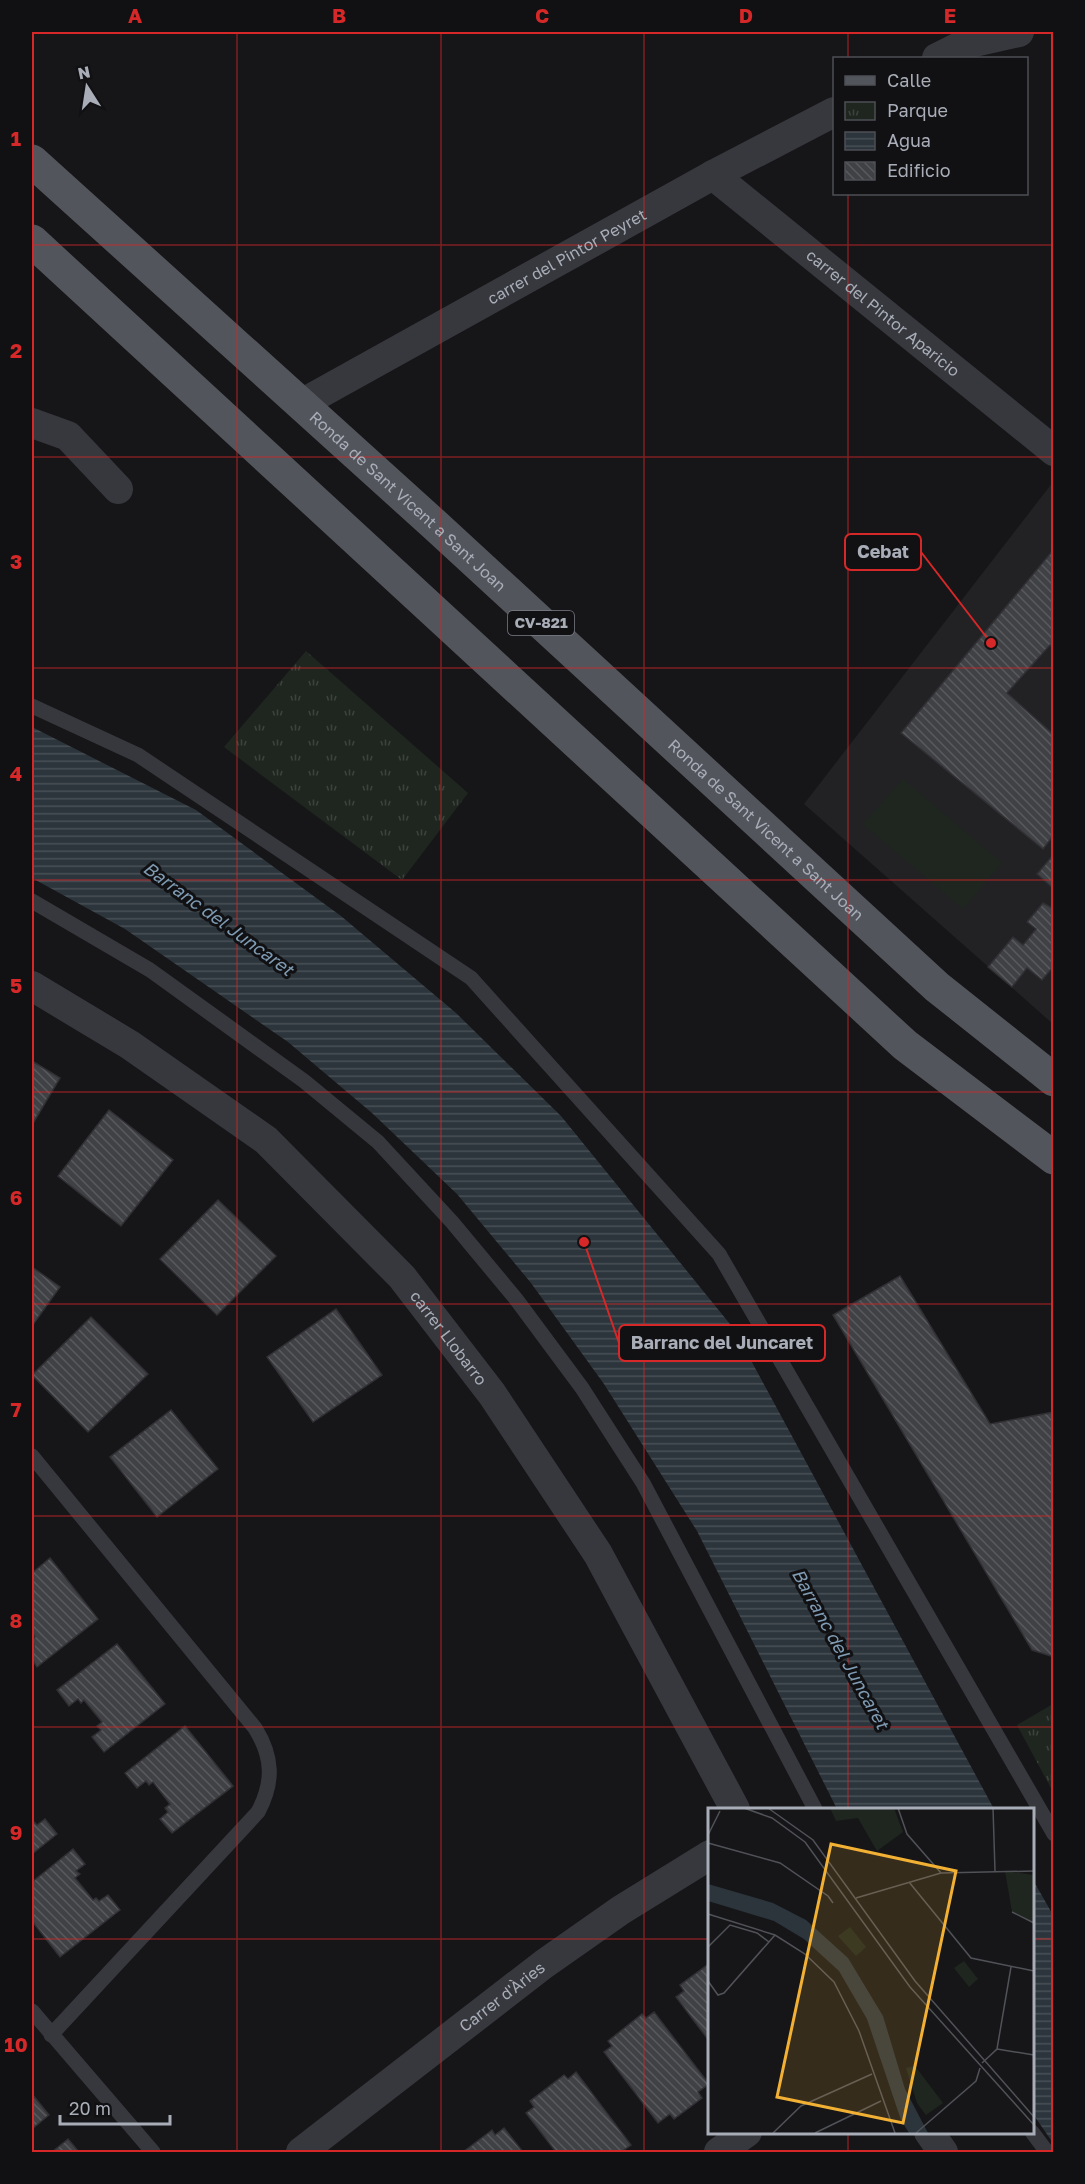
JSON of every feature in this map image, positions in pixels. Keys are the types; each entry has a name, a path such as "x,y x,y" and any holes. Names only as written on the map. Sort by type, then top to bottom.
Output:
{"main road":[{"name":"Ronda de Sant Vicent a Sant Joan","path":"32,161 301,404 937,987 1053,1080"},
{"path":"32,240 905,1045 1053,1158"}],"street":[{"path":"938,57 960,38 1019,32"},
{"name":"carrer del Pintor Peyret","path":"301,404 713,175 833,113"},
{"name":"carrer del Pintor Aparicio","path":"713,175 1053,451"},
{"path":"32,423 68,436 118,489"},
{"name":"carrer Llobarro","path":"32,986 130,1044 266,1140 402,1277 492,1394 598,1554 734,1808"},
{"name":"Carrer d'Àries","path":"301,2152 544,1964 621,1910 708,1856"},
{"path":"719,2152 746,2133"},
{"path":"930,2133 943,2152"}],"lane":[{"path":"32,706 138,755 471,978 719,1254 1053,1834"},
{"path":"32,901 150,970 304,1081 378,1142 452,1222 516,1299 582,1388 644,1483 814,1808"},
{"path":"32,1456 255,1728 266,1746 271,1771 267,1793 258,1812 51,2035"},
{"path":"32,2011 153,2152"},
{"path":"1033,2133 1047,2152"}],"shaded area":[{"path":"1053,482 1053,1024 804,804"}],"green space":[{"path":"306,651 468,793 402,880 224,747"},
{"path":"903,779 1002,863 963,909 863,824"},
{"path":"1053,1704 1053,1792 1017,1725"}],"water":[{"path":"32,727 196,810 341,916 456,1013 561,1116 734,1329 993,1808 836,1808 697,1531 604,1384 531,1283 457,1194 372,1113 288,1042 125,929 32,878"},
{"path":"1034,1882 1053,1915 1053,2143 1034,2115"}],"building":[{"path":"1054,549 1054,649 1050,645 1007,693 1054,735 1054,835 1043,849 901,733"},
{"path":"1054,854 1054,889 1037,874"},
{"path":"1043,903 1054,909 1054,966 1042,980 1027,968 1012,987 988,967 1013,937 1023,945 1036,929 1027,922"},
{"path":"32,1061 60,1078 32,1125"},
{"path":"109,1110 173,1160 121,1226 58,1176"},
{"path":"218,1200 276,1256 217,1315 160,1259"},
{"path":"32,1267 60,1287 32,1326"},
{"path":"900,1276 990,1424 1054,1412 1054,1657 1032,1650 833,1315"},
{"path":"336,1309 382,1375 313,1422 267,1357"},
{"path":"91,1317 148,1374 88,1432 32,1375"},
{"path":"171,1410 218,1469 157,1517 110,1457"},
{"path":"50,1558 98,1619 37,1667 32,1659 34,1645 32,1640 35,1637 32,1632 32,1573"},
{"path":"117,1644 165,1704 104,1752 92,1737 101,1730 97,1726 102,1722 84,1700 81,1703 78,1699 69,1706 57,1690"},
{"path":"185,1726 233,1786 172,1833 160,1819 168,1812 165,1808 170,1804 153,1782 149,1785 146,1781 137,1788 125,1773"},
{"path":"45,1819 57,1834 32,1854 32,1823 37,1825"},
{"path":"73,1849 85,1864 76,1871 80,1874 75,1878 93,1900 96,1898 99,1901 108,1895 120,1910 60,1957 32,1921 32,1882"},
{"path":"708,1964 708,2039 676,1997 684,1991 680,1985"},
{"path":"654,2012 708,2083 698,2092 702,2098 674,2119 670,2114 658,2123 604,2052 612,2046 608,2041 642,2014 646,2018"},
{"path":"576,2072 631,2145 621,2152 556,2152 526,2113 534,2107 530,2101 564,2075 568,2079"},
{"path":"32,2094 49,2115 32,2129"},
{"path":"504,2128 523,2152 463,2152 492,2130 495,2135"},
{"path":"68,2139 79,2152 52,2152"}],"place":[{"name":"Cebat","path":"991,643"},
{"name":"Barranc del Juncaret","path":"584,1242"}]}
